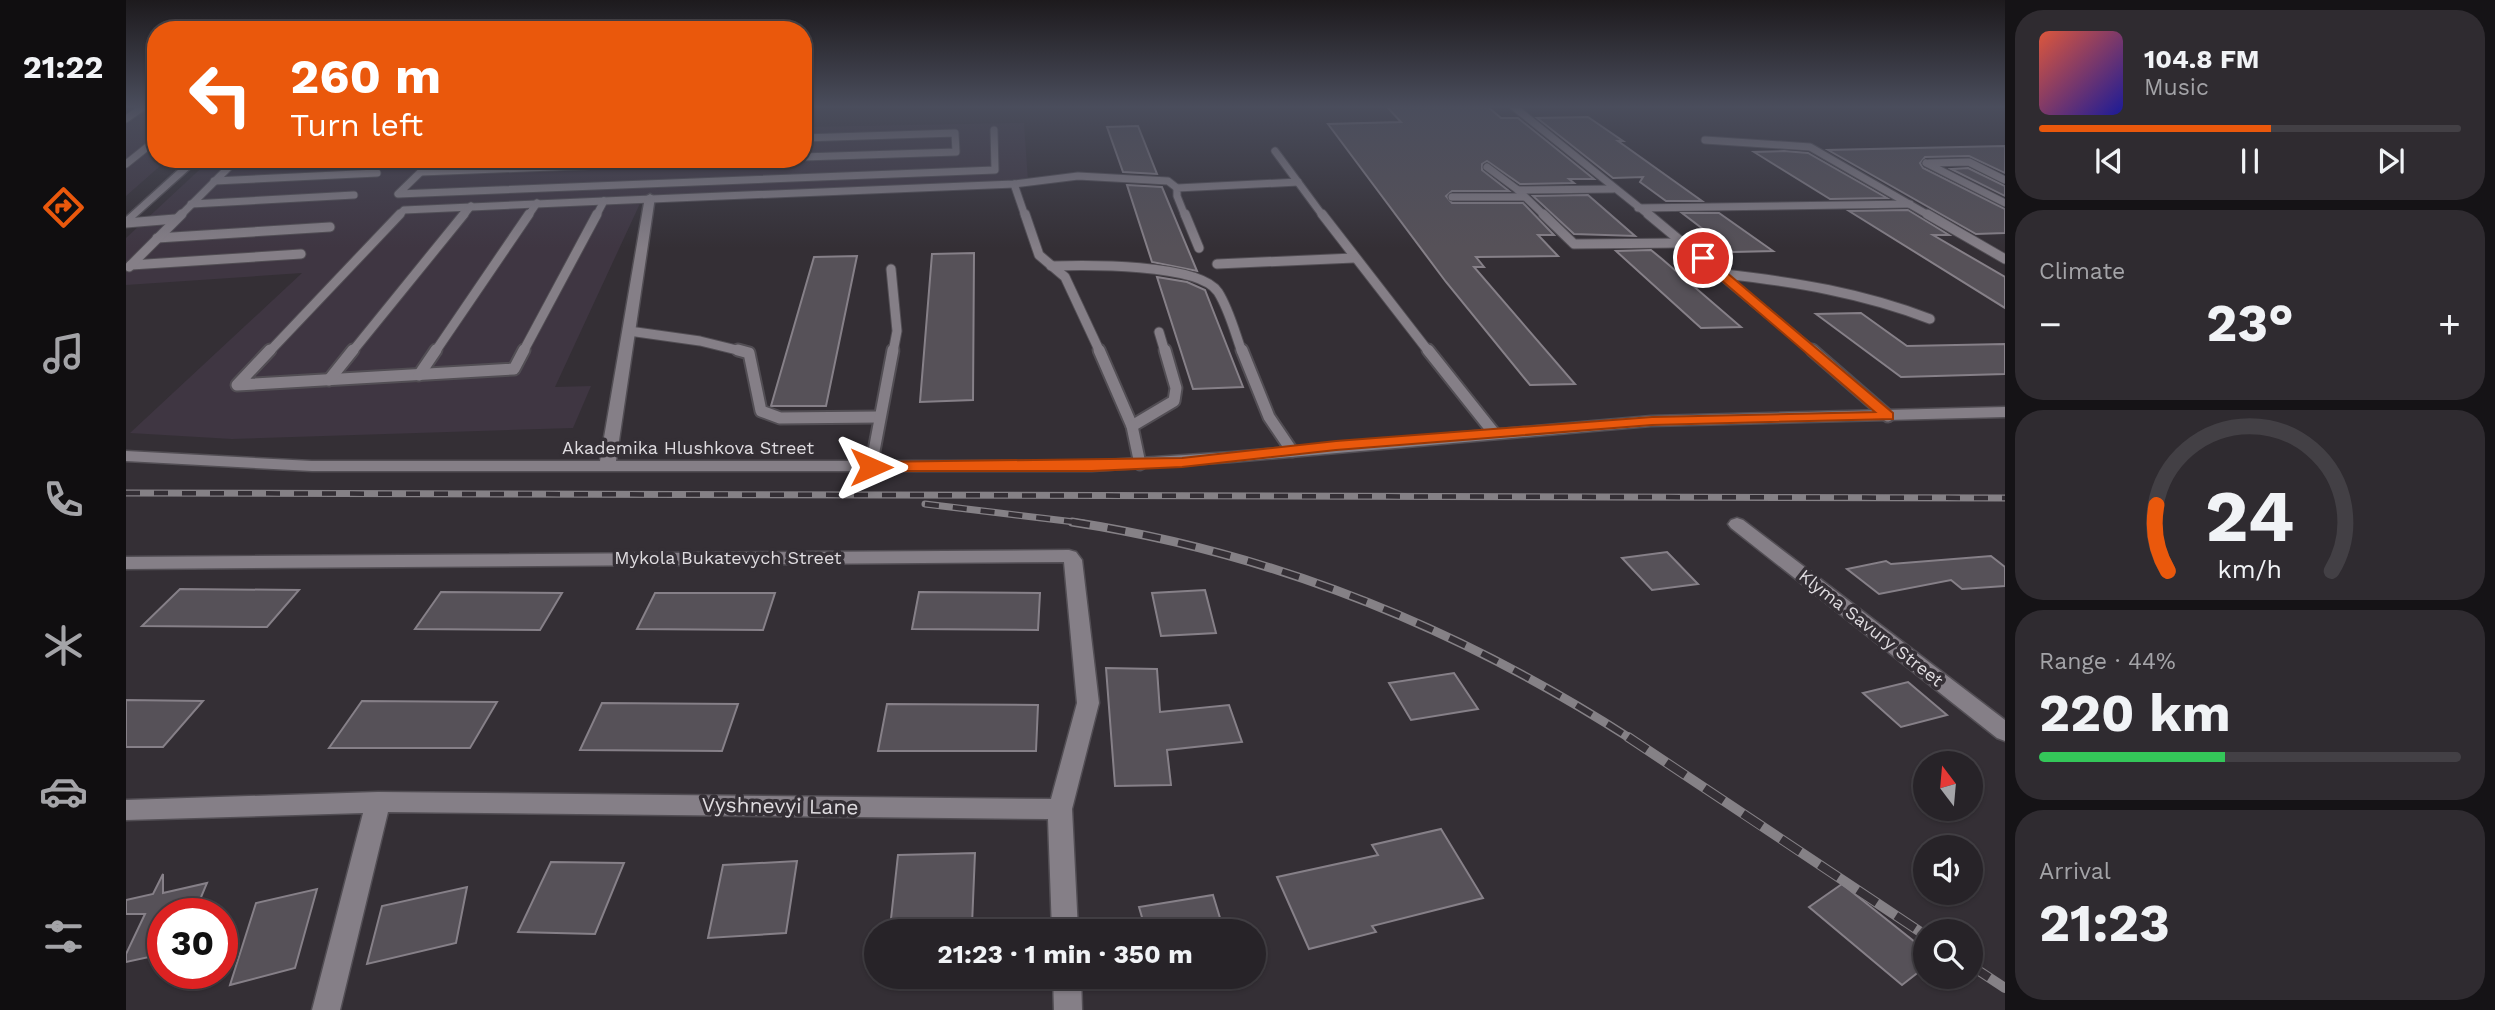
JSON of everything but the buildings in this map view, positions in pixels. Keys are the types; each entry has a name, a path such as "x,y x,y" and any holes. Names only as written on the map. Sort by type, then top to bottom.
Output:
{"street":[{"path":"126,223 186,168"},
{"path":"607,467 651,194"},
{"name":"Akademika Hlushkova Street","path":"126,456 312,466 871,467 1140,464 1182,463 1292,451 1652,421 2005,412"},
{"name":"Klyma Savury Street","path":"1737,524 2005,732"},
{"name":"Mykola Bukatevych Street","path":"126,563 1069,556 1073,560 1088,703 1060,809"},
{"path":"326,1010 378,802"},
{"name":"Vyshnevyi Lane","path":"126,810 378,802 1060,809"},
{"path":"1060,809 1065,919"},
{"path":"1067,989 1068,1010"}],"lane":[{"path":"812,158 902,154"},
{"path":"604,201 514,369 237,385 404,210 604,201 651,194 995,170 995,154"},
{"path":"1277,154 1354,258 1494,433"},
{"path":"1571,154 1723,274 1888,416"},
{"path":"1823,154 2005,260"},
{"path":"2005,180 1969,162 1926,163 2005,203"},
{"path":"1487,167 1521,193 1574,244 1682,243"},
{"path":"128,268 228,168"},
{"path":"425,168 398,194 651,194 1014,184 1078,176 1168,181 1177,188 1297,182"},
{"path":"421,172 510,168"},
{"path":"651,194 663,168"},
{"path":"214,181 377,173"},
{"path":"1014,184 1039,255 1065,277 1132,426 1140,464"},
{"path":"1177,188 1177,196 1199,248"},
{"path":"1452,197 1613,189"},
{"path":"191,204 355,195"},
{"path":"419,375 537,203"},
{"path":"1638,208 1910,204"},
{"path":"329,380 471,206"},
{"path":"126,223 175,219"},
{"path":"157,238 330,226"},
{"path":"128,268 301,254"},
{"path":"1217,264 1354,258"},
{"path":"1051,266 1096,265 1171,272 1205,280 1217,290 1269,417 1292,451"},
{"path":"871,467 897,331 891,269"},
{"path":"1723,274 1837,291 1901,306 1930,319"},
{"path":"629,331 700,341 749,352 761,411 780,418 879,417"},
{"path":"1132,426 1174,401 1176,388 1159,332"}],"shaded area":[{"path":"126,154 147,154 147,168 158,168 126,196"},
{"path":"812,154 1026,154 1028,181 643,197 555,387 591,386 573,428 232,439 130,433 302,273 126,285 126,238 201,168 812,168"}],"railway":[{"path":"126,493 2005,498"},
{"path":"925,504 1083,523"},
{"path":"1072,522 1221,553 1363,600 1500,663 1631,739"},
{"path":"1631,739 1913,927"},
{"path":"1983,974 2005,988"}],"route":[{"path":"871,467 1182,463 1336,446 1652,421 1888,416 1703,258"}]}
